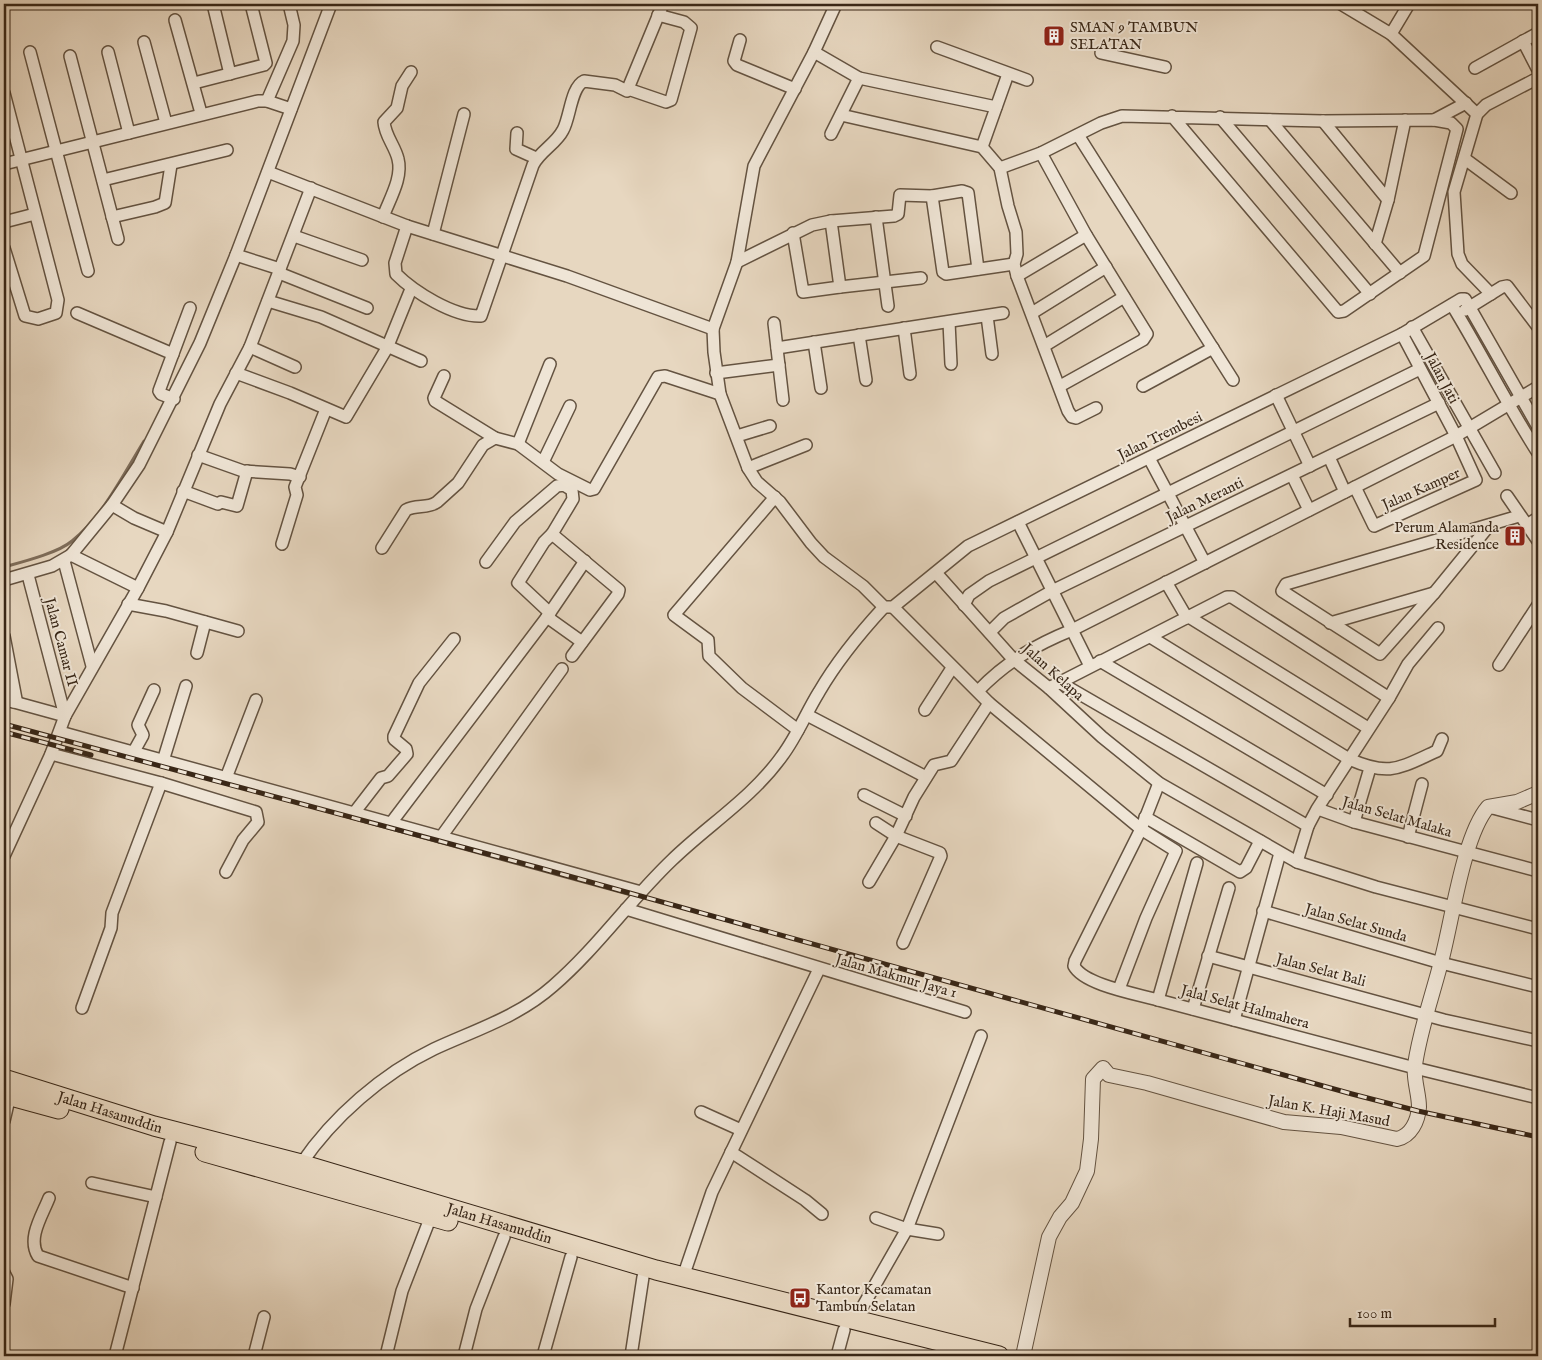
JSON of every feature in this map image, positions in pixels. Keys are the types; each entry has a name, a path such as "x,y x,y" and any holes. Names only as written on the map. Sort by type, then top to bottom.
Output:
{"highway":[{"name":"Jalan Hasanuddin","path":"6,1089 301,1164 954,1356"},
{"name":"Jalan Hasanuddin","path":"6,1089 170,1142 643,1277 850,1325 999,1356"}],"street":[{"path":"213,4 230,74"},
{"path":"194,84 264,66 266,63 251,4"},
{"path":"267,101 294,34 289,4"},
{"path":"4,580 28,575 68,558 112,505 138,465 174,399 200,343 236,255 331,4"},
{"path":"628,89 663,4"},
{"path":"836,4 814,52 754,166 737,262 713,329 716,373 720,394 748,468 757,482 775,497 824,557 889,607 989,703 1141,829 1176,851 1146,918 1119,989"},
{"path":"1341,4 1391,34 1477,114"},
{"path":"1391,34 1409,4"},
{"path":"407,226 394,269 396,274 411,289 468,316 481,316 536,158 563,131 581,81 615,85 628,91 628,89 666,102 670,100 691,28 684,22 658,15"},
{"path":"175,20 201,113"},
{"path":"1475,68 1538,33"},
{"path":"740,40 734,61 737,65 795,89"},
{"path":"1523,41 1538,70"},
{"path":"144,42 166,123"},
{"path":"937,47 1027,80"},
{"path":"30,52 58,151 88,271"},
{"path":"108,52 129,133"},
{"path":"814,52 859,78 996,107"},
{"path":"1101,53 1165,67"},
{"path":"70,56 118,239"},
{"path":"382,217 397,181 399,169 399,160 384,128 384,122 397,108 402,86 411,72"},
{"path":"982,147 1008,74"},
{"path":"831,134 859,78"},
{"path":"1538,78 1486,105 1477,114 1454,192 1458,254 1462,264 1492,294 1507,286 1538,327"},
{"path":"4,93 58,300 56,313 38,319 25,316 4,248"},
{"path":"4,164 201,113 258,101 267,101 291,109"},
{"path":"1434,120 1466,103"},
{"path":"433,234 464,114"},
{"path":"840,115 982,147 1000,168 1016,232 1017,254 1014,264 1017,276 1072,418 1076,418 1096,408"},
{"path":"1000,168 1040,153 1101,123 1122,116 1172,116 1220,117 1323,121 1434,120 1451,123 1458,130 1424,256 1344,311 1338,312 1332,308 1172,116"},
{"path":"1220,117 1370,294"},
{"path":"1270,120 1400,273"},
{"path":"1375,244 1388,200 1405,120"},
{"path":"1323,121 1388,200"},
{"path":"517,133 516,149 536,158"},
{"path":"1078,135 1233,380"},
{"path":"102,180 228,150"},
{"path":"1040,153 1086,235 1147,336 1060,386"},
{"path":"1465,159 1511,193"},
{"path":"112,217 155,208 165,203 171,165"},
{"path":"268,172 407,226 502,255 713,329"},
{"path":"4,856 52,754 66,716 92,666 138,588 167,532 198,454 250,346 311,188"},
{"path":"737,262 812,225 831,221 898,214 900,195 932,196 962,191 968,193 978,269"},
{"path":"932,196 943,272 1014,264"},
{"path":"4,222 35,214"},
{"path":"876,217 888,306"},
{"path":"831,221 840,287"},
{"path":"793,233 803,292 921,278"},
{"path":"1017,276 1086,235"},
{"path":"294,236 362,260"},
{"path":"236,255 280,271 367,308"},
{"path":"1032,313 1106,267"},
{"path":"236,373 345,417 387,348 411,289"},
{"name":"Jalan Trembesi","path":"301,1164 322,1134 389,1076 431,1051 496,1023 533,1002 585,956 672,860 744,798 766,776 782,756 833,671 859,636 889,607 937,574 968,546 1407,330 1455,309 1470,307 1492,294"},
{"path":"1044,346 1124,298"},
{"path":"268,301 321,317 387,348 421,361"},
{"path":"1470,307 1538,427"},
{"path":"174,399 159,391 190,308"},
{"path":"1455,309 1482,354 1508,406 1538,453"},
{"path":"77,313 173,354"},
{"path":"777,348 1003,313"},
{"path":"987,316 992,354"},
{"path":"949,322 951,364"},
{"path":"774,323 783,400"},
{"path":"904,328 910,374"},
{"name":"Jalan Jati","path":"1407,330 1420,369 1456,436"},
{"name":"Jalan Jati","path":"1407,330 1495,473"},
{"path":"859,335 866,380"},
{"path":"814,342 821,388"},
{"path":"250,346 294,367"},
{"path":"1143,386 1213,348"},
{"path":"1482,354 1494,348"},
{"path":"518,444 550,364"},
{"path":"716,373 779,365"},
{"path":"964,605 969,595 978,587 1420,369"},
{"path":"444,376 434,398 435,401 495,438 518,444 558,474 590,490 594,489 658,377 665,376 720,394"},
{"path":"978,691 1013,659 1028,649 1072,630 1456,436 1538,387"},
{"path":"1276,395 1310,466"},
{"name":"Jalan Meranti","path":"990,632 1004,618 1052,591 1439,404"},
{"path":"543,462 570,406"},
{"path":"282,544 297,495 295,487 326,409"},
{"path":"737,436 770,426"},
{"name":"Jalan Kamper","path":"1350,490 1374,526 1476,480 1456,436"},
{"path":"382,548 406,510 411,506 433,505 437,502 458,483 482,445 495,438"},
{"path":"748,468 806,445"},
{"path":"198,454 228,466 247,471 290,474 300,477"},
{"path":"1328,457 1350,490"},
{"path":"1149,458 1205,563"},
{"path":"183,491 218,504 221,502 237,506 247,471"},
{"path":"1292,475 1309,510"},
{"path":"486,562 515,522 557,486 564,484 572,490 573,499 552,534 544,542 518,583 548,615 582,642"},
{"path":"1507,496 1519,516 1538,540"},
{"path":"775,497 674,615 708,640 709,656 742,688 798,730"},
{"path":"112,505 134,518 167,532"},
{"path":"1488,526 1435,592 1380,654 1283,594 1282,588 1295,582 1519,516"},
{"path":"1527,525 1538,518"},
{"path":"1018,522 1072,630 1095,664 1327,795"},
{"path":"552,534 617,587 619,592 572,656"},
{"path":"68,558 138,588"},
{"path":"68,558 92,666"},
{"path":"391,823 548,615 585,560"},
{"name":"Jalan Kelapa","path":"937,574 1013,659 1054,685 1102,737 1159,783 1297,862 1376,887 1538,929"},
{"name":"Jalan Camar II","path":"28,575 66,716"},
{"path":"1166,582 1188,617 1368,728"},
{"path":"1330,623 1435,592"},
{"path":"1054,685 1152,638 1188,617 1232,597 1389,698"},
{"path":"128,604 166,611 238,630"},
{"path":"1499,666 1538,605"},
{"path":"197,653 205,622"},
{"path":"1297,862 1308,826 1368,728 1389,698 1408,664 1438,628"},
{"path":"4,636 16,694 9,701"},
{"path":"1152,638 1349,759 1370,768 1398,769 1437,751 1442,739"},
{"path":"354,813 381,778 388,776 407,754 407,750 394,739 394,736 419,683 454,639"},
{"path":"925,710 952,668"},
{"path":"441,837 562,669"},
{"path":"1054,685 1308,826"},
{"path":"163,761 186,686"},
{"path":"133,753 143,735 139,728 139,722 154,690"},
{"path":"226,778 256,700"},
{"path":"9,701 66,716"},
{"path":"869,882 896,836 914,797 934,765 951,761 989,703"},
{"path":"807,715 926,777"},
{"path":"60,732 641,892"},
{"path":"52,754 162,783 256,812 258,822 243,840 226,872"},
{"path":"1354,822 1370,768"},
{"path":"82,1008 111,928 112,913 162,783"},
{"path":"1141,829 1159,783"},
{"path":"1408,837 1422,784"},
{"path":"1488,807 1516,802 1538,793"},
{"path":"864,795 906,816"},
{"path":"1488,807 1538,820"},
{"name":"Jalan K. Haji Masud","path":"1023,1356 1049,1237 1060,1217 1072,1203 1087,1170 1091,1139 1093,1079 1103,1068 1109,1075 1147,1083 1284,1122 1341,1127 1397,1139 1404,1137 1412,1130 1418,1112 1415,1068 1425,1015 1441,963 1477,823 1488,807"},
{"name":"Jalan Selat Malaka","path":"1318,809 1354,822 1538,871"},
{"path":"1145,817 1240,872 1246,868 1260,842"},
{"path":"876,824 896,836 940,853 941,856 903,943"},
{"name":"Jalal Selat Halmahera","path":"1141,829 1074,966 1079,974 1119,989 1158,1000 1415,1068 1538,1098"},
{"path":"1234,1020 1280,853"},
{"path":"1158,1000 1197,863"},
{"path":"1193,1009 1229,888"},
{"name":"Jalan Makmur Jaya 1","path":"626,909 965,1012"},
{"name":"Jalan Selat Sunda","path":"1263,911 1441,963 1538,987"},
{"name":"Jalan Selat Bali","path":"1208,956 1425,1015 1538,1041"},
{"path":"683,1277 712,1192 819,969"},
{"path":"837,1356 850,1325 907,1229 981,1036"},
{"path":"4,1121 6,1089"},
{"path":"701,1112 741,1130"},
{"path":"119,1356 133,1288 170,1142"},
{"path":"731,1152 822,1214"},
{"path":"92,1183 156,1197"},
{"path":"49,1198 33,1240 33,1248 38,1256 133,1288"},
{"path":"386,1356 402,1291 431,1216"},
{"path":"876,1218 907,1229 938,1234"},
{"path":"464,1356 476,1309 504,1237"},
{"path":"543,1356 571,1257"},
{"path":"4,1274 6,1280 4,1304"},
{"path":"631,1356 643,1277"},
{"path":"254,1356 264,1318"}],"waterway":[{"path":"4,567 49,553 72,541 103,507 144,441"}],"railway":[{"path":"4,724 540,868 1352,1094 1418,1111 1538,1137"},
{"path":"4,732 91,755"}],"place":[{"name":"SMAN 9 TAMBUN SELATAN","path":"1054,36"},
{"name":"Perum Alamanda Residence","path":"1515,536"},
{"name":"Kantor Kecamatan Tambun Selatan","path":"800,1298"}]}
